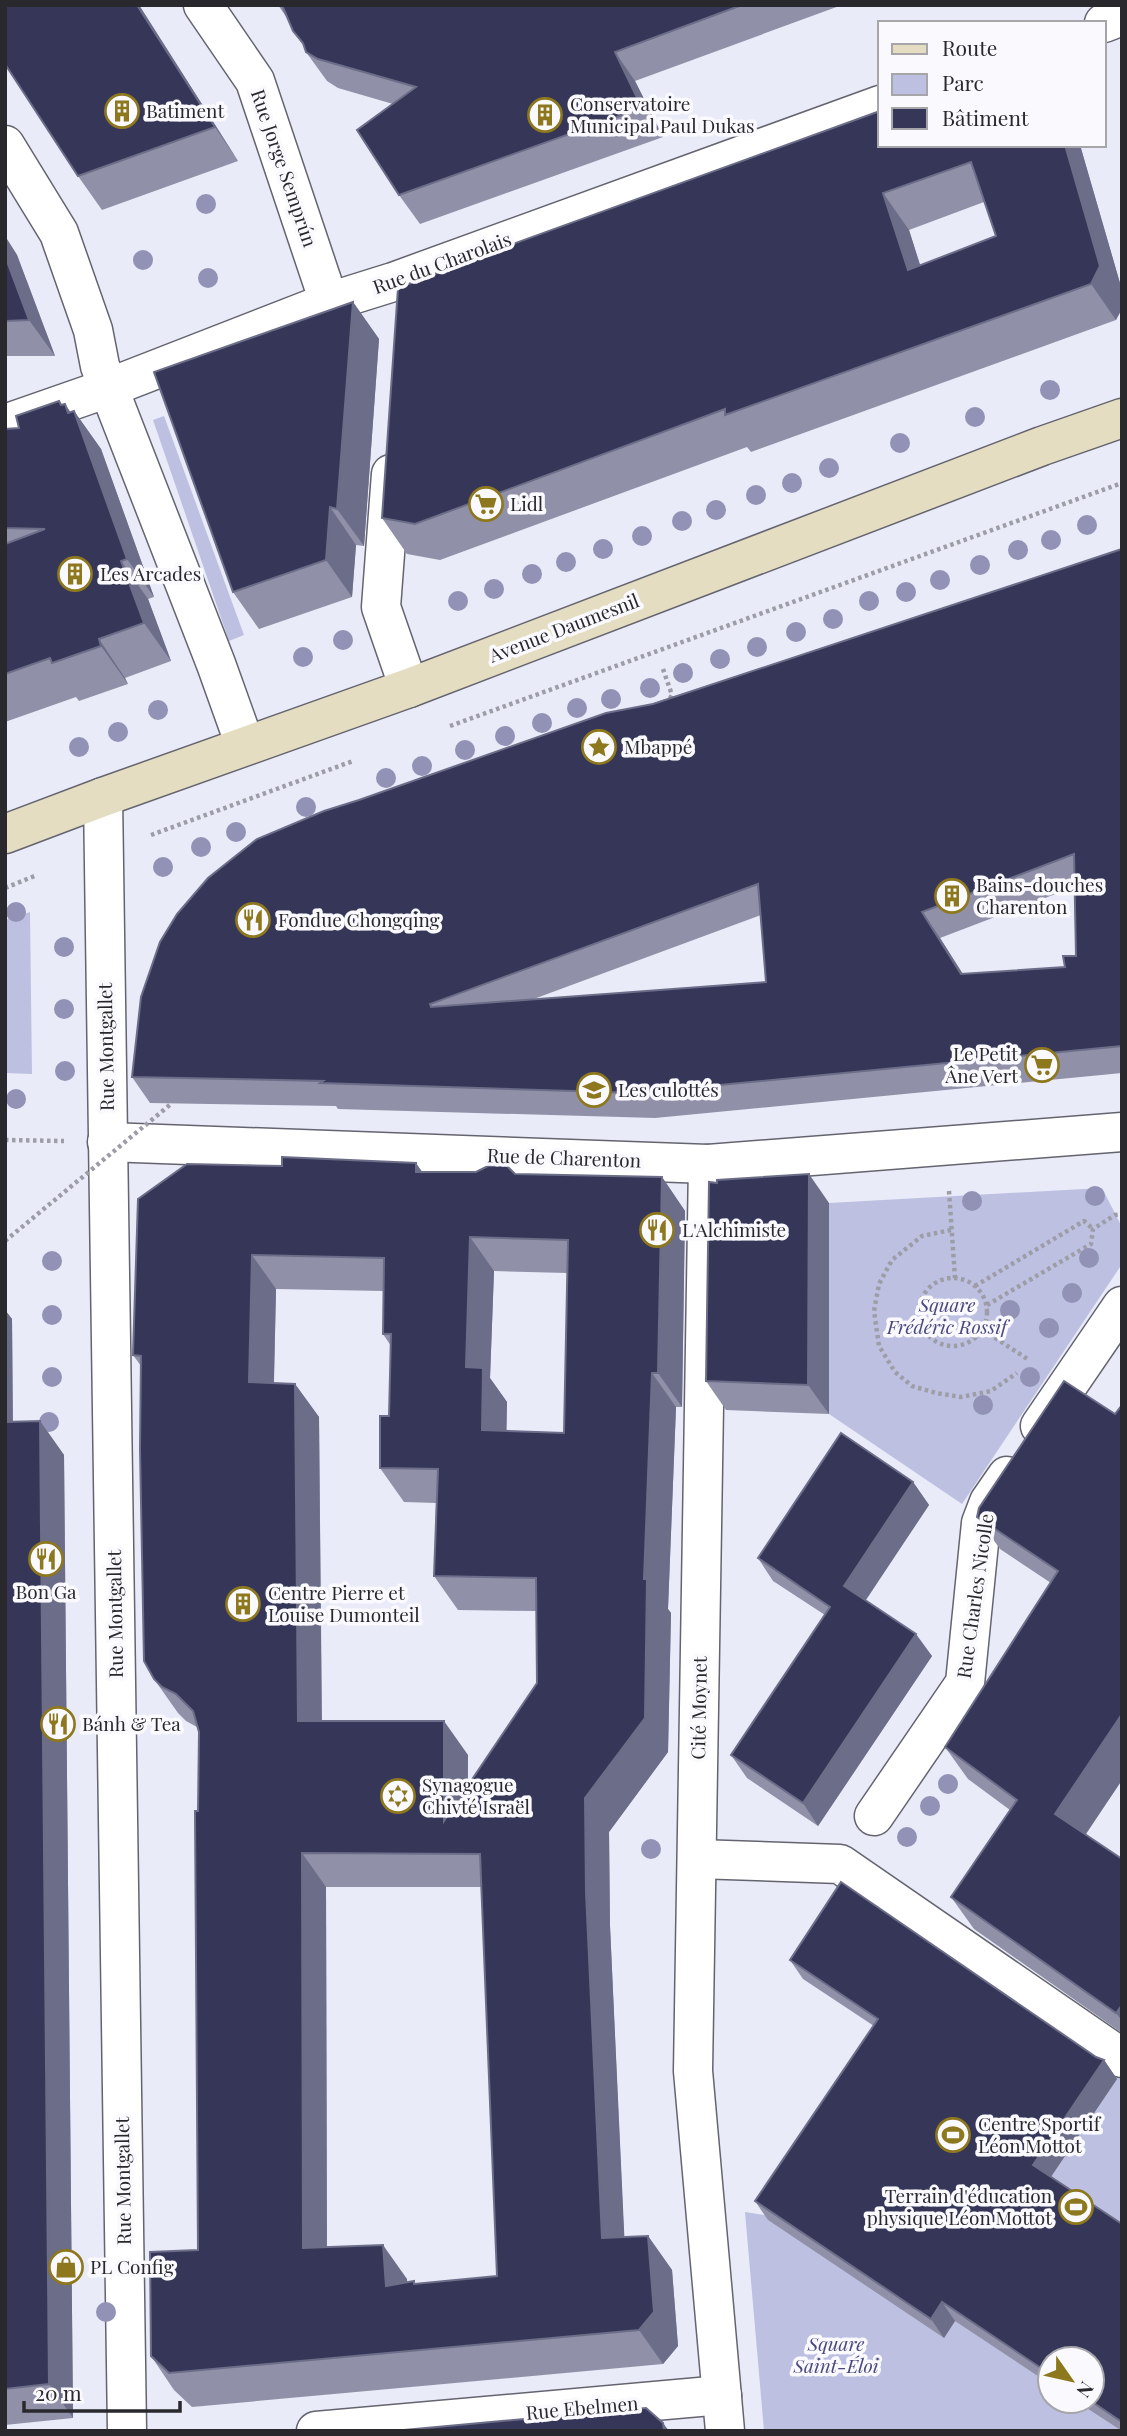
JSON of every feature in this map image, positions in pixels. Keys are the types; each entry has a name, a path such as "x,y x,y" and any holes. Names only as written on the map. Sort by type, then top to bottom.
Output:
{"main road":[{"name":"Avenue Daumesnil","path":"5,834 245,745 409,688 1122,418"}],"street":[{"name":"Rue Jorge Semprún","path":"203,5 255,81 329,302"},
{"name":"Rue du Charolais","path":"5,424 108,388 329,302 397,296 878,106"},
{"path":"5,145 60,233 93,330 100,366 245,745"},
{"path":"393,444 381,607 409,688"},
{"name":"Rue Montgallet","path":"103,797 127,2431"},
{"name":"Rue de Charenton","path":"107,1142 708,1164 1122,1132"},
{"name":"Cité Moynet","path":"708,1164 693,2071 723,2413"},
{"name":"Rue Charles Nicolle","path":"874,1816 965,1683 981,1522 989,1502 1122,1306"},
{"path":"697,1859 840,1864 1122,2058"},
{"name":"Rue Ebelmen","path":"316,2431 723,2413"}],"path":[{"path":"438,730 1122,483"},
{"path":"663,669 672,695 666,705"},
{"path":"147,837 361,758"},
{"path":"5,888 42,873"},
{"path":"5,1241 171,1104"},
{"path":"5,1140 107,1142"},
{"path":"948,1186 955,1278"},
{"path":"987,1305 1091,1244 1093,1229 1115,1215 1122,1214"},
{"path":"975,1286 1084,1222 1093,1229"},
{"path":"951,1230 922,1236 892,1260 879,1284 874,1311 879,1346 895,1372 912,1386 961,1397 991,1391 1032,1362 983,1330"},
{"path":"955,1278 975,1286 987,1305 983,1330 973,1340 956,1347 938,1343 924,1331 919,1313 923,1295 937,1282 955,1278"}],"green space":[{"path":"164,416 244,635 229,641 153,420"},
{"path":"30,912 32,1074 5,1073 5,920"},
{"name":"Square Frédéric Rossif","path":"1102,1188 1122,1227 1122,1264 962,1504 829,1414 829,1203"},
{"name":"Square Saint-Éloi","path":"1119,2075 1122,2077 1122,2431 764,2431 745,2212 771,2216 769,2220 944,2337"}],"building":[{"name":"Batiment","path":"5,5 137,5 215,127 78,176 5,64"},
{"name":"Conservatoire Municipal Paul Dukas","path":"282,5 742,5 615,52 642,108 399,195 357,130 416,87 318,59 306,52"},
{"path":"878,112 878,147 1066,147 1100,266 1091,284 725,415 725,409 415,524 382,518 398,288","holes":["971,162 996,236 908,270 883,193"]},
{"path":"5,256 29,320 5,321"},
{"path":"353,302 337,509 330,507 326,560 233,592 154,372"},
{"name":"Les Arcades","path":"59,401 61,405 65,404 68,413 74,411 127,559 121,561 144,623 99,639 101,646 52,663 50,658 5,674 5,544 45,529 5,528 5,429 19,428 16,416"},
{"path":"1122,549 1122,1046 637,1093 132,1077 141,997 160,942 177,914 208,878 257,839 324,811 606,713 653,704","holes":["1074,854 1076,956 1063,956 1065,967 961,974 922,912","758,884 766,982 431,1007 430,1004"]},
{"path":"282,1157 416,1163 416,1172 476,1172 488,1166 507,1166 515,1174 662,1177 658,1373 652,1373 644,1579 647,1579 645,1718 585,1798 586,1892 602,2238 648,2236 654,2312 639,2330 169,2373 151,2356 150,2252 198,2250 195,1811 198,1811 199,1732 193,1711 176,1694 162,1687 154,1679 144,1661 141,1356 133,1355 138,1199 187,1164 282,1166","holes":["470,1237 568,1240 564,1433 482,1430 483,1368 466,1367","252,1255 384,1258 383,1334 391,1334 389,1416 380,1416 380,1468 438,1469 434,1576 536,1578 537,1683 444,1821 444,1721 298,1721 295,1384 249,1382","302,1853 480,1854 497,2276 414,2284 414,2281 386,2286 383,2245 303,2248"]},
{"path":"809,1174 808,1385 706,1381 709,1182"},
{"path":"1064,1381 1115,1414 1122,1405 1122,1714 1055,1814 1122,1859 1122,2005 1116,2013 951,1897 1017,1800 945,1747 1058,1571 977,1517 979,1508"},
{"path":"40,1421 49,2384 5,2389 5,1422"},
{"path":"841,1433 913,1482 844,1586 916,1634 803,1803 731,1755 830,1607 758,1558"},
{"name":"Centre Sportif Léon Mottot","path":"841,1882 1104,2060 1033,2165 1122,2224 1122,2422 1106,2411 1106,2345 1036,2345 1036,2365 942,2302 931,2319 755,2201 878,2019 790,1960"},
{"path":"646,2408 663,2423 664,2431 393,2431"}],"place":[{"name":"Batiment","path":"122,111"},
{"name":"Conservatoire Municipal Paul Dukas","path":"545,115"},
{"name":"Lidl","path":"486,504"},
{"name":"Les Arcades","path":"75,574"},
{"name":"Mbappé","path":"599,747"},
{"name":"Bains-douches Charenton","path":"952,896"},
{"name":"Fondue Chongqing","path":"253,920"},
{"name":"Le Petit Âne Vert","path":"1042,1065"},
{"name":"Les culottés","path":"594,1090"},
{"name":"L'Alchimiste","path":"657,1230"},
{"name":"Bon Ga","path":"46,1559"},
{"name":"Centre Pierre et Louise Dumonteil","path":"243,1604"},
{"name":"Bánh & Tea","path":"58,1724"},
{"name":"Synagogue Chivté Israël","path":"398,1796"},
{"name":"Centre Sportif Léon Mottot","path":"953,2135"},
{"name":"Terrain d'éducation physique Léon Mottot","path":"1076,2207"},
{"name":"PL Config","path":"66,2267"}]}
